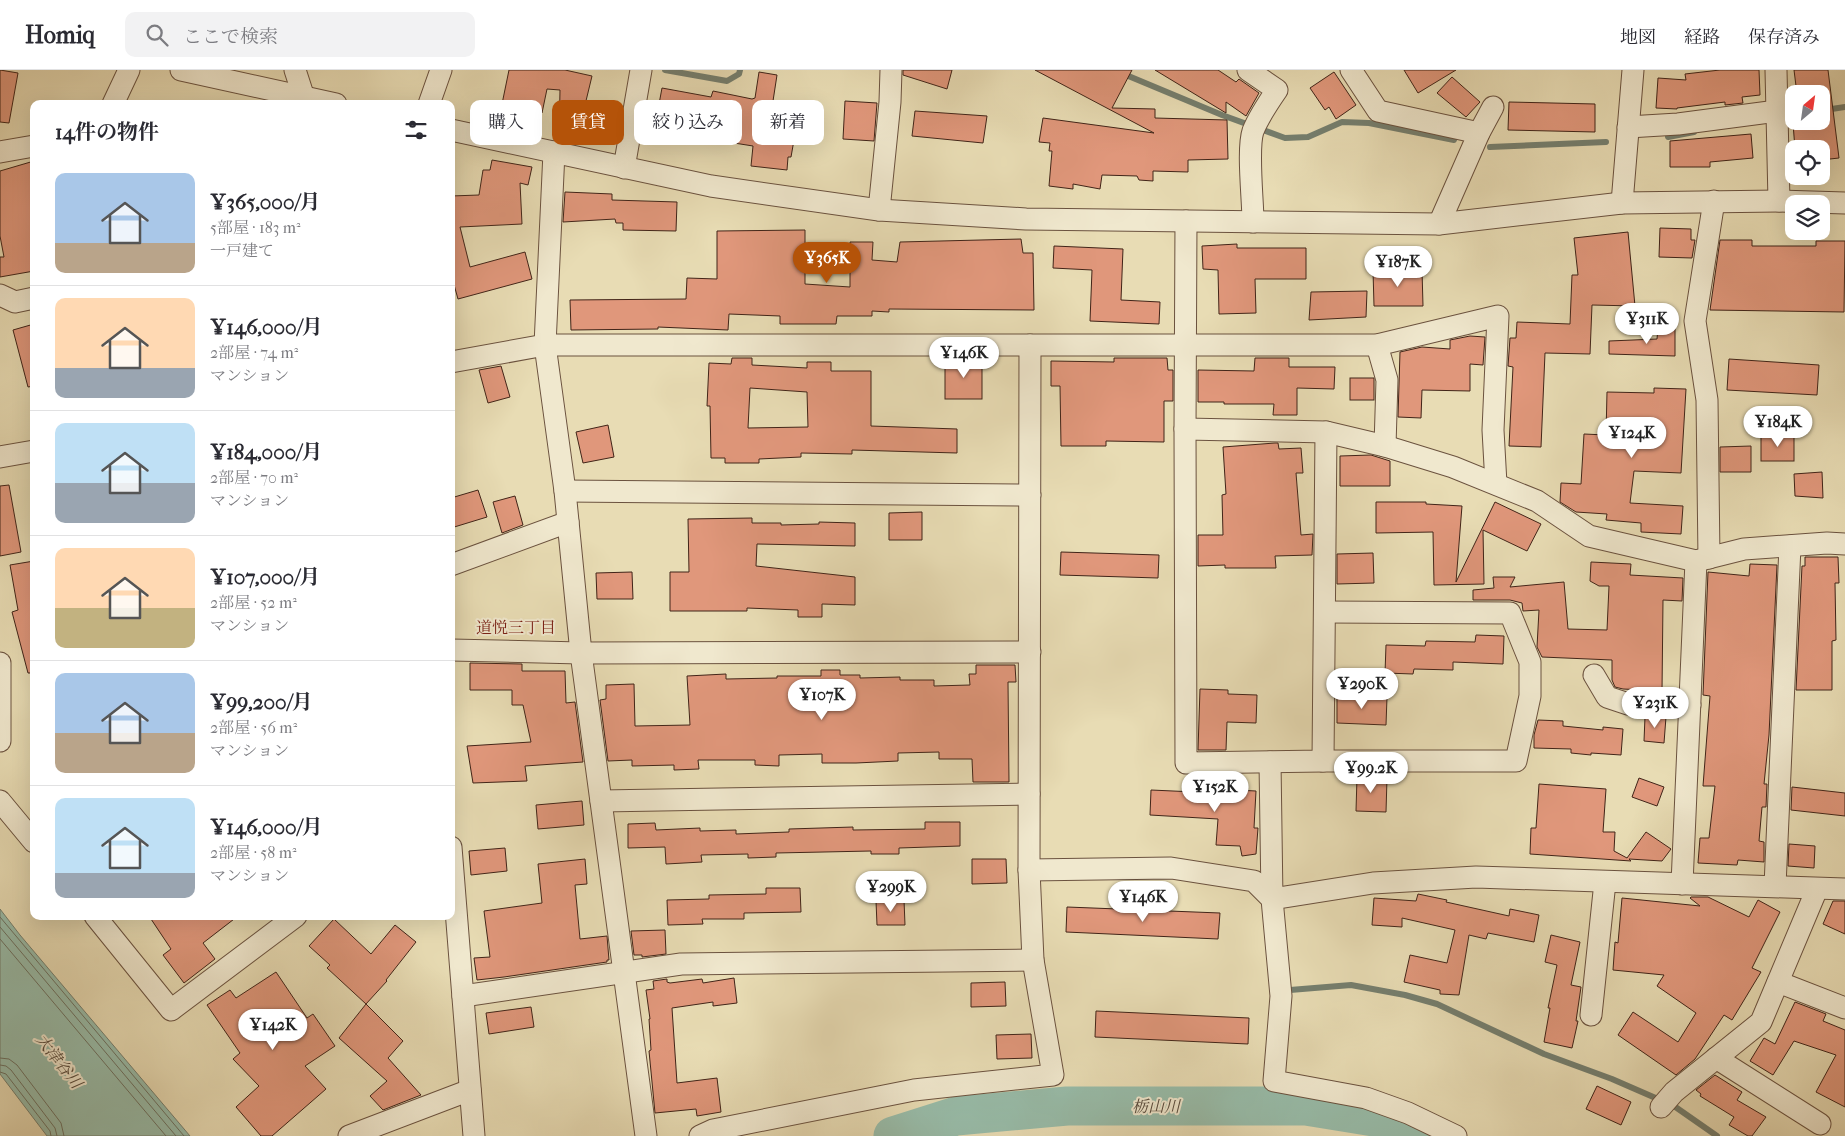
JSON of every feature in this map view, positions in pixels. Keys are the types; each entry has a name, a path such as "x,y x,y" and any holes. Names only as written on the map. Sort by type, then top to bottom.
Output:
{"street":[{"path":"115,100 129,70"},
{"path":"181,70 304,100"},
{"path":"295,70 304,100"},
{"path":"430,100 441,70"},
{"path":"879,210 890,102 891,70"},
{"path":"1248,70 1277,90 1264,108 1252,133 1253,222"},
{"path":"1352,70 1378,111 1480,133"},
{"path":"1622,203 1633,70"},
{"path":"1776,70 1779,200"},
{"path":"624,168 640,74"},
{"path":"1440,224 1493,107"},
{"path":"1628,127 1678,124 1777,111"},
{"path":"455,131 711,186 879,210 1026,219 1440,224 1622,203 1779,200 1845,202"},
{"path":"0,152 30,147"},
{"path":"554,152 545,345 565,491 582,653 646,1136"},
{"path":"1682,884 1690,705 1703,559 1707,400 1695,321 1714,201"},
{"path":"1186,221 1184,428 1186,763 1323,761 1516,762 1530,696 1530,662 1510,613 1325,612"},
{"path":"0,295 15,302 30,299"},
{"path":"455,361 545,345 1378,345 1498,316 1494,430 1496,484"},
{"path":"700,1136 714,1130 914,1090 1053,1075 1033,960 1028,870 1030,345"},
{"path":"1378,345 1387,380 1385,446"},
{"path":"1184,428 1326,432 1385,446 1453,466 1537,501 1589,536 1703,559 1744,549 1828,543 1845,544"},
{"path":"1323,761 1326,432"},
{"path":"0,457 30,452"},
{"path":"565,491 1030,496"},
{"path":"455,564 568,522"},
{"path":"1775,886 1790,546"},
{"path":"455,650 582,653 1030,652"},
{"path":"0,663 0,741"},
{"path":"1594,675 1607,697 1628,704 1690,705"},
{"path":"1270,762 1272,899 1281,996 1274,1081 1366,1098 1408,1113 1456,1136"},
{"path":"602,801 1029,794"},
{"path":"0,801 30,837"},
{"path":"1028,870 1171,868 1254,881 1272,899"},
{"path":"1272,899 1373,883 1476,877 1845,889"},
{"path":"1591,1015 1605,882"},
{"path":"1661,1107 1674,1092 1761,1022 1817,889"},
{"path":"455,897 474,1136"},
{"path":"98,920 171,1010 291,920"},
{"path":"463,996 681,964 1033,960"},
{"path":"1778,982 1845,1008"},
{"path":"1716,1058 1820,1124"},
{"path":"349,1136 470,1090"}],"water":[{"name":"大津谷川","path":"0,909 190,1136 47,1136 0,1074"}],"building":[{"path":"0,70 18,73 9,123 0,122"},
{"path":"509,70 565,70 592,76 586,100 560,100 560,90 547,89 542,113 542,100 503,100"},
{"path":"903,70 952,70 947,89 903,75"},
{"path":"1035,70 1132,70 1112,108 1155,109 1155,118 1227,120 1228,159 1188,160 1188,172 1153,171 1153,181 1139,180 1137,176 1102,175 1100,189 1073,184 1073,189 1049,186 1052,151 1049,151 1050,143 1039,142 1043,118 1154,133"},
{"path":"1155,70 1218,70 1236,82 1239,79 1259,93 1246,116 1226,102 1226,113"},
{"path":"1404,70 1456,70 1418,93"},
{"path":"1720,70 1759,70 1760,95 1742,97 1743,103 1725,105 1725,102 1677,109 1656,108 1658,78 1686,80 1685,74"},
{"path":"1794,70 1828,70 1830,85 1796,85"},
{"path":"759,72 777,75 773,100 752,100 752,145 793,145 791,157 788,157 787,170 751,166 753,146 742,144 742,100 660,100 662,88 711,97 713,91 755,98"},
{"path":"1334,72 1356,105 1336,119 1329,107 1325,110 1310,88"},
{"path":"1452,77 1480,102 1466,117 1437,93"},
{"path":"1830,86 1839,158 1830,159 1830,140 1794,140 1794,130 1830,130"},
{"path":"845,101 877,103 874,141 843,139"},
{"path":"1509,102 1595,104 1595,132 1508,130"},
{"path":"915,111 987,116 983,143 912,136"},
{"path":"1751,134 1753,158 1710,162 1710,167 1670,167 1670,141"},
{"path":"492,160 532,167 528,185 520,183 522,224 460,227 470,267 525,252 532,279 458,299 455,288 455,196 479,195 483,170 490,170"},
{"path":"30,162 30,272 0,277 0,257 4,257 0,236 0,171"},
{"path":"565,192 612,194 612,200 677,202 676,231 623,230 623,223 616,223 615,219 563,222"},
{"path":"1660,228 1691,229 1691,240 1695,240 1692,258 1659,257"},
{"path":"805,230 805,284 850,287 850,242 873,242 872,260 897,262 900,242 1021,239 1023,253 1033,253 1034,310 889,309 889,312 872,311 872,316 837,316 836,324 780,324 780,316 729,314 728,330 658,327 658,329 571,330 570,300 686,299 687,278 717,279 717,231"},
{"path":"1628,232 1635,306 1592,305 1590,354 1545,353 1541,447 1509,446 1513,367 1508,366 1510,338 1516,338 1517,322 1570,324 1572,275 1578,275 1574,238"},
{"path":"1720,240 1752,240 1752,246 1816,246 1816,241 1845,241 1844,312 1710,310"},
{"path":"1237,244 1237,248 1306,248 1306,279 1255,279 1256,313 1219,314 1218,270 1203,269 1202,246"},
{"path":"1054,246 1123,249 1121,300 1160,302 1159,324 1090,321 1092,270 1053,268"},
{"path":"1373,270 1422,270 1423,306 1374,306"},
{"path":"1367,291 1366,317 1309,320 1311,292"},
{"path":"30,325 30,387 28,387 13,330"},
{"path":"1658,327 1675,328 1675,356 1609,354 1609,341 1657,339"},
{"path":"1470,336 1485,337 1483,365 1470,364 1470,391 1422,390 1421,418 1398,417 1400,352 1422,347 1450,349 1450,340"},
{"path":"732,358 752,358 752,365 807,368 807,362 831,362 831,371 871,371 871,426 957,429 957,453 852,450 852,454 801,453 801,457 759,459 759,463 725,463 725,458 711,458 710,406 707,406 709,363 731,364","holes":["750,388 807,392 808,427 748,428"]},
{"path":"1114,358 1167,358 1168,370 1173,370 1173,401 1164,401 1164,442 1106,441 1106,446 1061,446 1060,386 1051,386 1051,361 1114,362"},
{"path":"1255,358 1289,358 1289,367 1335,367 1334,389 1297,388 1297,415 1273,415 1274,404 1198,402 1198,370 1254,371"},
{"path":"945,359 982,359 982,399 945,399"},
{"path":"1729,359 1819,365 1817,395 1727,390"},
{"path":"501,366 510,397 488,403 479,370"},
{"path":"1350,378 1374,378 1374,400 1350,400"},
{"path":"1654,388 1686,389 1681,473 1634,471 1630,503 1683,506 1681,534 1641,532 1641,523 1606,520 1607,514 1576,512 1560,502 1561,483 1581,484 1584,434 1606,435 1607,392 1654,393"},
{"path":"608,425 614,457 583,463 576,432"},
{"path":"1761,435 1794,435 1794,461 1761,461"},
{"path":"1278,443 1279,449 1301,448 1303,473 1296,473 1301,535 1313,534 1312,555 1275,556 1276,568 1225,568 1225,565 1198,566 1198,535 1223,535 1222,495 1226,494 1223,447"},
{"path":"1751,446 1751,472 1720,472 1720,447"},
{"path":"1371,455 1390,461 1390,486 1340,486 1340,456"},
{"path":"1822,472 1823,498 1795,496 1794,474"},
{"path":"9,485 21,552 0,556 0,486"},
{"path":"478,490 487,517 455,527 455,497"},
{"path":"515,496 523,525 502,533 493,502"},
{"path":"1376,502 1426,502 1426,504 1462,506 1456,582 1495,502 1541,524 1527,551 1483,530 1484,584 1434,585 1433,532 1376,533"},
{"path":"922,512 922,540 889,540 889,513"},
{"path":"752,518 752,523 781,523 781,525 819,524 819,522 855,523 855,546 757,544 756,566 855,577 855,605 822,604 822,617 798,617 798,610 747,608 747,611 670,611 670,572 689,572 688,519"},
{"path":"1061,552 1159,555 1158,578 1060,575"},
{"path":"1373,553 1374,583 1337,584 1337,554"},
{"path":"1805,557 1838,557 1839,583 1835,583 1836,640 1832,641 1832,690 1796,690 1802,566 1805,566"},
{"path":"30,562 30,673 28,673 12,612 18,610 10,565"},
{"path":"1591,562 1631,564 1630,575 1683,578 1682,601 1663,600 1662,691 1615,687 1612,680 1612,660 1542,657 1537,647 1539,610 1523,611 1522,603 1510,600 1473,600 1473,590 1494,588 1493,577 1515,577 1510,587 1564,582 1568,629 1607,630 1609,586 1599,586 1590,581"},
{"path":"1750,564 1777,565 1769,735 1764,784 1767,784 1766,807 1762,807 1759,841 1764,842 1764,862 1738,860 1737,865 1698,863 1700,838 1709,838 1715,786 1703,786 1710,696 1703,695 1708,572 1749,576"},
{"path":"632,572 633,599 597,599 596,573"},
{"path":"1476,635 1504,636 1503,664 1453,662 1453,670 1414,669 1413,674 1385,673 1386,645 1425,646 1426,641 1475,642"},
{"path":"470,663 522,664 522,671 565,671 566,703 575,702 583,762 525,766 527,781 473,783 467,746 531,742 523,705 512,705 512,690 470,690"},
{"path":"976,665 1015,665 1016,682 1008,682 1009,782 973,782 972,759 939,759 939,752 898,753 898,761 856,763 822,763 822,754 779,755 779,766 755,765 755,760 698,760 699,769 674,770 674,765 632,766 632,760 608,761 600,700 606,699 606,685 634,684 635,726 690,725 687,676 726,674 726,679 777,678 777,676 821,676 821,670 840,670 840,675 860,675 860,678 900,677 900,680 934,680 934,686 970,685 969,674 976,674"},
{"path":"1200,689 1228,690 1228,694 1257,695 1256,723 1227,722 1226,750 1198,750"},
{"path":"1337,696 1387,697 1386,725 1337,723"},
{"path":"1645,717 1666,717 1664,743 1644,741"},
{"path":"1538,720 1563,721 1563,726 1603,730 1603,727 1623,729 1621,755 1591,753 1591,755 1571,753 1571,749 1534,748 1534,735"},
{"path":"1357,777 1387,778 1386,812 1356,811"},
{"path":"1639,778 1664,787 1657,806 1632,797"},
{"path":"1539,784 1606,789 1603,832 1615,832 1614,851 1627,858 1646,832 1671,849 1662,861 1629,859 1631,861 1530,854 1531,828 1536,828"},
{"path":"1792,787 1845,793 1845,816 1791,810"},
{"path":"1217,789 1256,791 1254,828 1258,828 1256,854 1242,856 1240,846 1216,845 1218,819 1150,815 1151,790 1217,793"},
{"path":"582,801 584,825 538,829 536,805"},
{"path":"925,822 960,822 960,846 899,848 899,854 871,854 871,851 776,853 776,857 748,858 748,854 701,855 702,862 666,864 665,847 628,848 628,824 655,823 656,830 700,828 700,831 736,830 736,834 789,832 789,829 853,827 853,830 925,829"},
{"path":"1789,844 1815,846 1814,868 1788,866"},
{"path":"505,848 507,871 471,875 469,851"},
{"path":"585,859 587,884 575,885 580,939 607,936 609,960 607,962 477,980 474,958 490,957 484,911 542,903 538,864"},
{"path":"972,859 1006,859 1007,883 972,884"},
{"path":"766,888 800,888 801,912 744,913 744,919 702,919 703,924 668,925 667,900 709,899 709,895 766,894"},
{"path":"1418,894 1509,916 1510,909 1539,915 1534,942 1488,933 1486,939 1469,935 1459,995 1440,994 1440,990 1404,982 1410,955 1447,963 1455,930 1402,918 1402,927 1372,925 1374,898 1416,901"},
{"path":"1691,897 1708,897 1749,917 1758,900 1780,912 1752,968 1761,972 1732,1020 1724,1015 1695,1059 1676,1075 1618,1035 1633,1012 1678,1042 1696,1013 1657,986 1664,975 1613,970 1615,942 1618,943 1622,898 1700,906"},
{"path":"904,900 905,925 877,925 876,901"},
{"path":"1833,901 1845,901 1845,934 1823,924"},
{"path":"1067,907 1220,913 1218,939 1066,932"},
{"path":"152,920 233,920 203,943 215,959 184,983 163,955 171,949"},
{"path":"333,920 371,954 395,925 416,942 387,981 366,1004 327,968 330,965 309,946"},
{"path":"665,930 666,954 642,957 642,955 634,955 631,931"},
{"path":"1551,935 1580,942 1571,985 1581,987 1576,1021 1578,1021 1572,1048 1544,1042 1550,1008 1548,1008 1557,965 1545,962"},
{"path":"276,972 307,1018 313,1014 335,1046 305,1066 326,1089 272,1136 261,1136 236,1107 259,1086 233,1059 240,1053 207,1005 230,990 236,998"},
{"path":"734,978 737,1003 713,1006 713,1002 672,1008 677,1083 717,1078 721,1112 697,1116 696,1109 655,1113 649,1051 651,1050 650,1019 646,990 654,989 653,981 667,979 667,982 670,983 702,979 703,983"},
{"path":"1005,982 1006,1006 971,1007 971,983"},
{"path":"1795,1002 1826,1014 1823,1021 1845,1030 1845,1107 1816,1092 1836,1055 1794,1041 1773,1075 1750,1061 1764,1038 1775,1044"},
{"path":"366,1004 403,1041 388,1058 421,1095 383,1110 370,1096 387,1081 339,1038"},
{"path":"531,1007 534,1027 489,1034 486,1013"},
{"path":"1096,1011 1249,1018 1248,1044 1095,1037"},
{"path":"1031,1034 1032,1058 997,1059 996,1035"},
{"path":"1715,1075 1742,1092 1737,1100 1766,1117 1752,1136 1748,1136 1729,1125 1734,1117 1700,1096 1701,1094 1696,1090"},
{"path":"1597,1086 1631,1102 1621,1125 1586,1109"}],"waterway":[{"path":"665,70 727,81 739,74 740,70"},
{"path":"1114,70 1222,115 1285,138 1308,137 1342,122 1369,123 1454,140"},
{"path":"1830,109 1845,107"},
{"path":"1780,118 1785,117"},
{"path":"1668,137 1694,132"},
{"path":"1490,147 1606,142"},
{"path":"1290,990 1351,985 1405,995 1437,1004 1544,1054 1612,1079 1674,1106 1717,1136"},
{"name":"栃山川","path":"893,1136 956,1116 1067,1106 1306,1106 1380,1118 1418,1136"}],"district":[{"name":"道悦三丁目","path":"516,627"}]}
